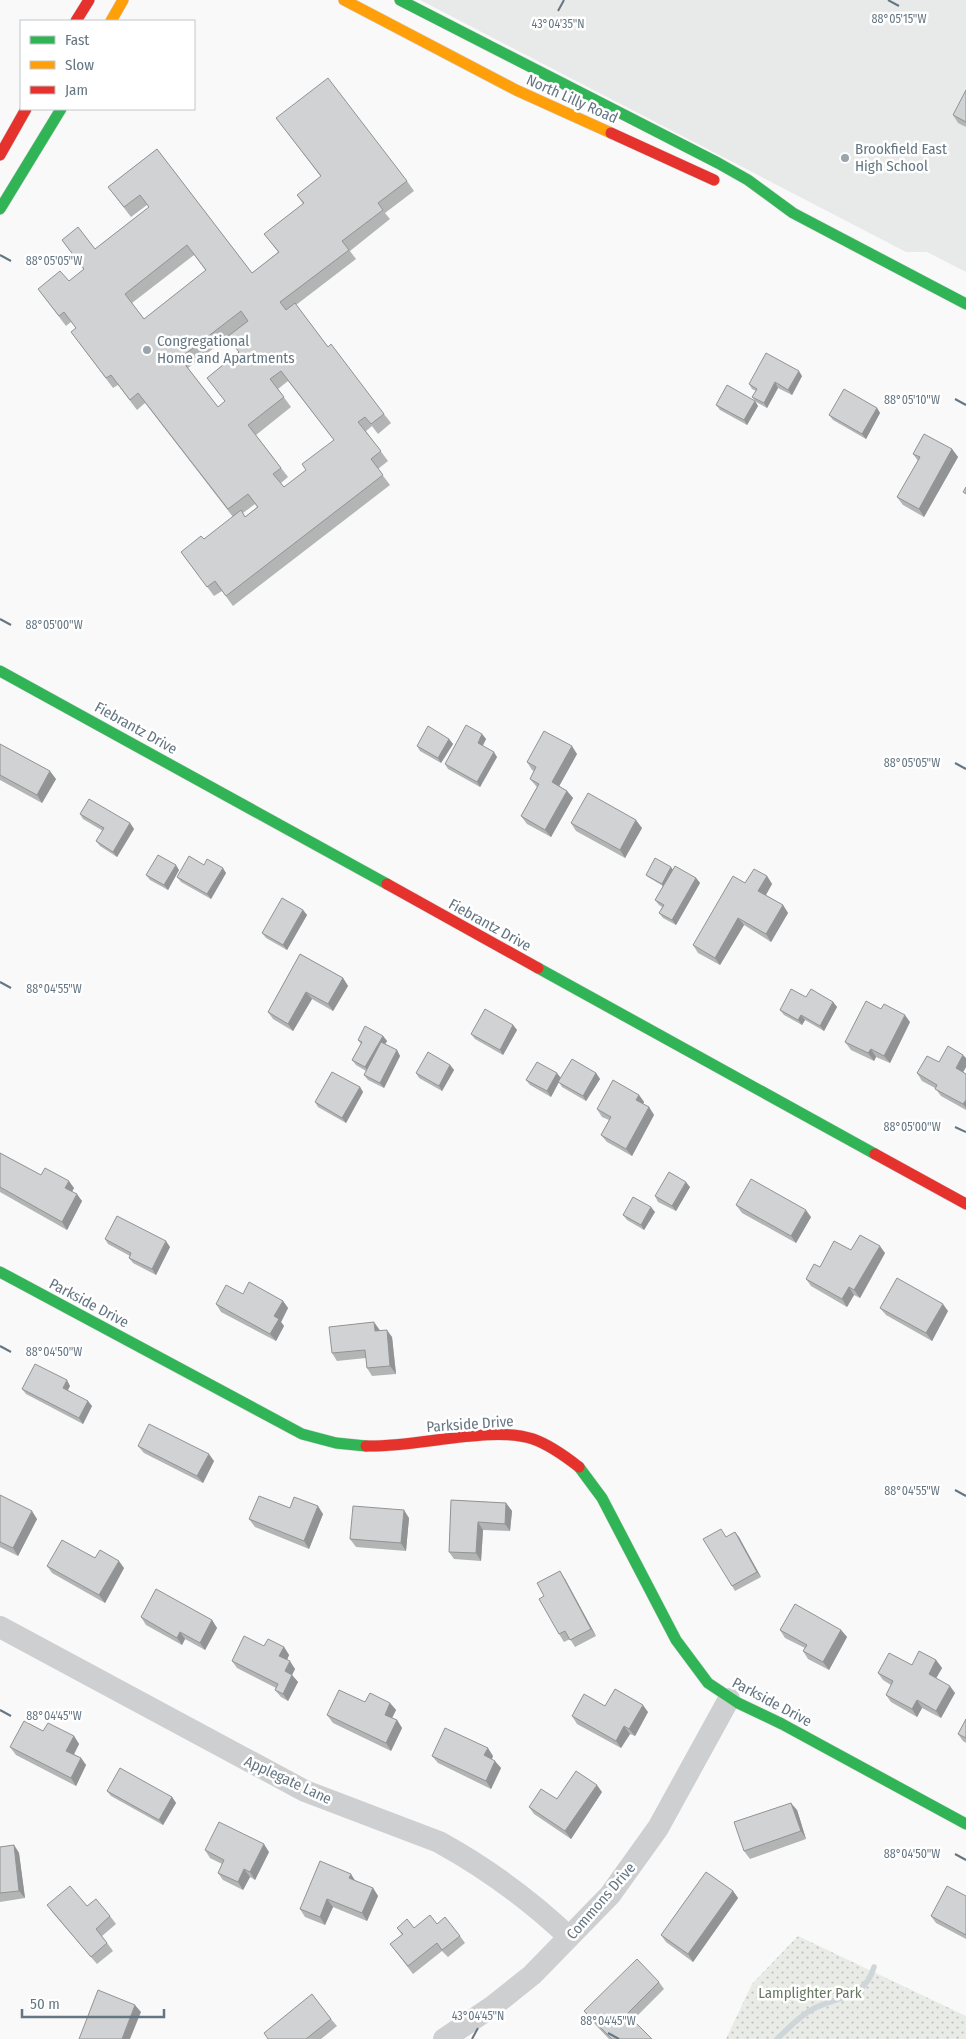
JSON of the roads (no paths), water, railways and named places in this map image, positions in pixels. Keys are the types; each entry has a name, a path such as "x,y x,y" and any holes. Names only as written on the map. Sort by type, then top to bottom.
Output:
{"street":[{"path":"77,20 89,0"},
{"path":"112,20 123,0"},
{"name":"North Lilly Road","path":"344,0 516,90 724,185"},
{"name":"North Lilly Road","path":"400,0 718,163 748,180 793,213"},
{"path":"0,155 25,110"},
{"path":"0,209 60,110"},
{"name":"North Lilly Road","path":"751,197 793,213 966,304"},
{"name":"Fiebrantz Drive","path":"0,671 966,1204"},
{"name":"Parkside Drive","path":"0,1272 302,1434 324,1442 355,1446 398,1446 450,1438 523,1436 544,1442 583,1471 596,1490 671,1632 700,1675 729,1699 770,1718 966,1824"},
{"name":"Applegate Lane","path":"0,1627 304,1791 439,1842 504,1881 539,1908 569,1937"},
{"name":"Commons Drive","path":"444,2039 493,2006 532,1975 610,1895 658,1828 729,1699"}],"waterway":[{"path":"777,2039 808,2012 857,1991 870,1977 874,1967"}],"place":[{"name":"Brookfield East High School","path":"845,158"},
{"name":"Congregational Home and Apartments","path":"147,350"}],"park label":[{"name":"Lamplighter Park","path":"810,1993"}]}
